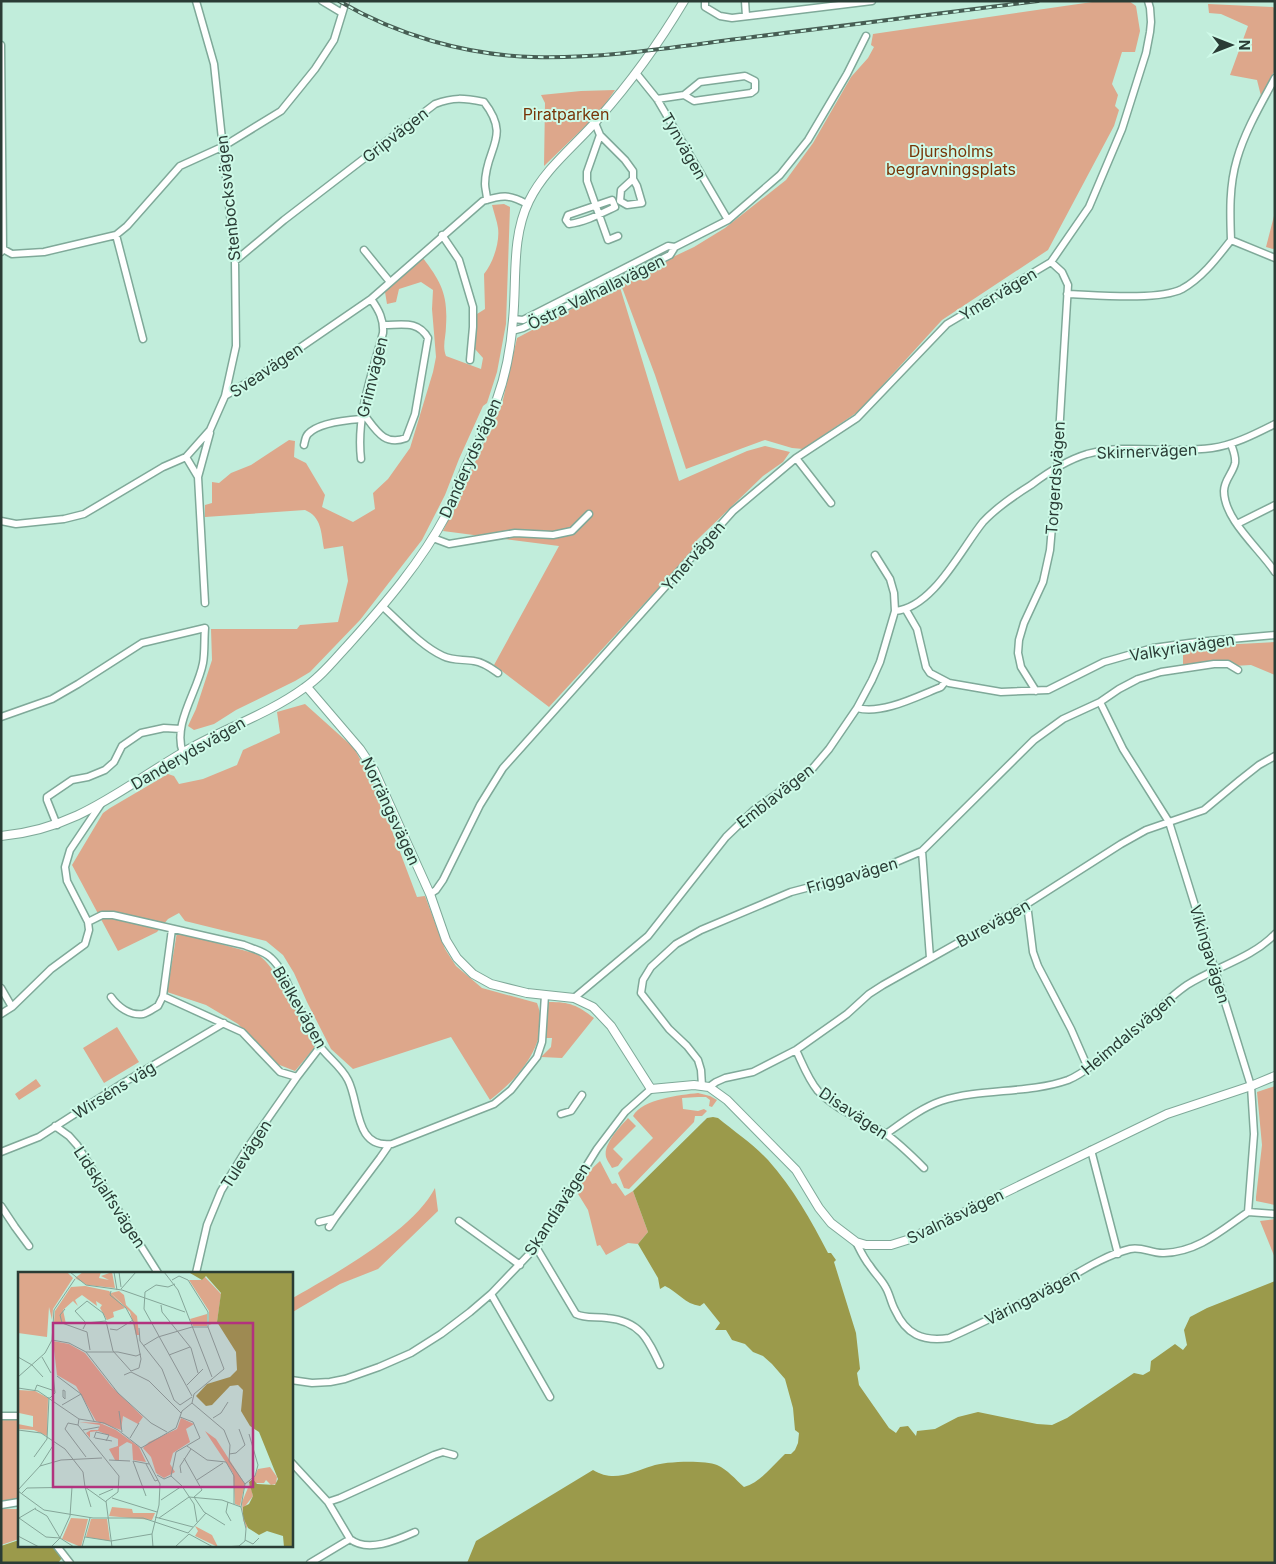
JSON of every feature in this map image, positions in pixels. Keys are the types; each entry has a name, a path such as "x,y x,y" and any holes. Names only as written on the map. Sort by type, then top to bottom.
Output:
{"street":[{"name":"Stenbocksvägen","path":"196,1 214,64 235,261 236,346 225,396"},
{"path":"322,1 342,13"},
{"path":"1,45 2,251 12,254 44,252 116,235 127,226 180,166 224,146 281,111 315,69 334,40 346,1"},
{"name":"Danderydsvägen","path":"1,836 26,834 57,825 86,813 183,752 307,687 382,606 433,538 448,512 467,464 495,404 507,362 512,332 514,272 519,232 527,204 553,165 595,123 636,73 668,28 684,1"},
{"path":"705,1 705,7 720,16 732,18 872,1"},
{"path":"746,1 746,16"},
{"name":"Ymervägen","path":"430,894 436,890 443,880 480,805 503,768 733,511 796,458 857,418 947,324 1051,262 1089,207 1122,129 1146,53 1152,22 1148,1"},
{"name":"Östra Valhallavägen","path":"512,332 670,255 675,247 728,220 780,175 808,140 847,74 866,36"},
{"name":"Tynvägen","path":"636,73 656,99 728,220"},
{"path":"656,99 684,95 700,82 745,76 755,81 755,90 747,94 694,101 684,95"},
{"path":"1066,294 1150,296 1176,292 1184,288 1206,270 1231,240 1230,206 1237,159 1257,112 1275,78"},
{"name":"Gripvägen","path":"235,261 284,220 434,104 451,98 484,102 496,122 497,137 485,183 487,200"},
{"path":"595,123 600,135 625,160 633,171 632,179"},
{"path":"600,135 587,172 587,181 608,240 618,236"},
{"name":"Sveavägen","path":"1,521 16,524 64,520 84,514 163,467 186,457 210,430 225,396 269,369 371,299 482,201 511,196 527,204"},
{"path":"612,200 615,207 598,215 577,223 569,224 566,220 568,215 595,204 612,200"},
{"path":"116,235 143,339"},
{"path":"442,235 460,260 473,307 470,360"},
{"path":"1231,240 1275,258"},
{"name":"Östra Valhallavägen","path":"513,320 523,320 668,246 675,247"},
{"path":"364,250 390,282"},
{"name":"Torgerdsvägen","path":"1036,691 1021,667 1018,653 1019,640 1044,574 1050,550 1058,468 1066,294 1068,285 1062,272 1051,262"},
{"name":"Grimvägen","path":"361,459 359,437 362,415 384,325 378,309 371,299"},
{"path":"304,446 306,436 312,431 362,415 384,439 397,442 406,438 414,414 428,338 423,329 414,325 384,325"},
{"name":"Skirnervägen","path":"906,610 922,599 941,581 988,517 1030,485 1058,468 1086,454 1107,450 1212,448 1231,444 1275,424"},
{"path":"205,603 198,477 210,430"},
{"path":"1231,444 1235,462 1226,482 1224,490 1225,501 1237,524 1275,572"},
{"path":"186,457 198,477"},
{"path":"796,458 831,503"},
{"path":"1237,524 1275,505"},
{"path":"433,538 449,544 515,533 553,536 572,531 589,514"},
{"name":"Emblavägen","path":"574,998 648,936 726,837 754,810 812,769 829,749 857,708 880,662 895,611 894,593 890,579 875,555"},
{"path":"382,606 432,650 456,660 475,661 490,667 498,673"},
{"path":"857,708 864,710 893,705 941,687 945,682 930,673 926,668 917,629 906,610 895,611"},
{"path":"1,717 52,699 142,643 205,628 203,664 180,729 179,743 183,752"},
{"name":"Valkyriavägen","path":"945,682 1001,692 1048,690 1104,662 1153,648 1275,635"},
{"name":"Friggavägen","path":"706,1087 698,1060 687,1046 669,1029 642,993 643,980 651,968 676,944 718,921 791,892 882,868 922,850 1034,740 1063,719 1100,702 1138,679 1161,672 1214,664 1228,664 1238,670"},
{"name":"Norrängsvägen","path":"307,687 360,749 374,770 430,894"},
{"name":"Vikingavägen","path":"1100,702 1124,748 1170,822 1250,1086 1254,1134 1248,1212"},
{"path":"57,825 47,797 72,780 88,778 105,770 114,762 122,746 141,733 164,728 180,729"},
{"name":"Burevägen","path":"706,1087 725,1078 753,1072 796,1050 847,1014 869,994 1027,904 1146,830 1192,816 1204,810 1246,775 1275,756"},
{"path":"1,1014 12,1007 51,969 85,944 89,930 88,922 67,881 65,867 70,850 101,804"},
{"path":"922,850 930,958"},
{"path":"430,894 446,940 457,958 473,974 490,984 513,991 574,998 593,1007 611,1026 651,1089 706,1087"},
{"path":"1027,904 1036,959 1088,1068"},
{"name":"Bielkevägen","path":"88,922 102,915 113,915 244,945 261,951 272,958 284,977 306,1024 320,1047 338,1066 349,1082 362,1128 368,1138 375,1144 388,1145"},
{"path":"111,997 118,1006 125,1010 143,1014 158,1006 163,996 172,929"},
{"name":"Heimdalsvägen","path":"886,1134 911,1116 942,1101 1055,1084 1080,1075 1112,1051 1185,986 1214,969 1248,955 1261,947 1275,934"},
{"path":"1,988 12,1007"},
{"path":"329,1227 388,1145 494,1104 511,1090 537,1057 542,1042 545,995"},
{"path":"163,996 242,1032 280,1072 298,1077"},
{"name":"Wirséns väg","path":"1,1152 38,1137 122,1083 224,1023"},
{"name":"Tulevägen","path":"196,1272 203,1238 214,1206 246,1150 320,1047"},
{"name":"Disavägen","path":"796,1050 808,1078 828,1100 886,1134 924,1168"},
{"name":"Svalnäsvägen","path":"706,1087 727,1100 796,1170 819,1208 831,1223 856,1242 877,1246 891,1245 907,1240 1167,1114 1275,1076"},
{"name":"Skandiavägen","path":"292,1380 312,1383 330,1382 379,1368 411,1353 441,1334 491,1294 536,1247 597,1149 625,1112 651,1089"},
{"path":"561,1114 571,1111 582,1095"},
{"name":"Lidskjalfsvägen","path":"55,1126 69,1136 77,1146 157,1272"},
{"path":"1091,1150 1118,1254"},
{"path":"1,1206 14,1228 29,1246"},
{"path":"1248,1212 1275,1214"},
{"name":"Väringavägen","path":"856,1242 869,1266 886,1287 894,1308 909,1332 922,1338 939,1340 949,1338 1007,1311 1092,1266 1131,1248 1141,1248 1161,1254 1177,1252 1211,1239 1248,1212"},
{"path":"319,1222 335,1218"},
{"path":"459,1221 520,1265"},
{"path":"536,1247 576,1314 582,1317 619,1320 633,1326 643,1333 660,1366"},
{"path":"491,1294 550,1397"},
{"path":"1,1416 18,1416"},
{"path":"328,1502 434,1455 443,1452 454,1455"},
{"path":"292,1463 328,1502 350,1539 356,1544 370,1546 395,1541 416,1532"},
{"path":"1,1505 18,1502"},
{"path":"310,1563 350,1539"},
{"path":"57,1546 70,1563"}],"green space":[{"name":"Djursholms begravningsplats","path":"1099,1 1129,1 1136,6 1140,31 1135,52 1122,52 1112,84 1118,95 1115,106 1119,110 1114,126 1048,250 942,320 859,411 803,449 792,448 765,440 686,469 655,375 620,282 694,247 725,228 786,180 813,143 851,77 868,58 874,47 871,45 873,34"},
{"path":"1208,4 1273,7 1275,9 1275,70 1261,96 1257,80 1230,75 1248,26 1221,14 1209,13"},
{"name":"Piratparken","path":"615,90 599,113 544,166 545,103 541,95"},
{"path":"504,204 510,207 506,324 497,372 487,403 483,406 445,495 422,540 360,620 310,672 236,710 214,724 194,730 188,726 196,709 212,660 211,629 297,629 300,625 338,622 348,581 343,546 324,549 320,526 311,513 305,510 205,517 205,505 212,503 212,482 219,483 231,473 251,465 289,440 295,441 294,457 306,463 325,495 322,507 353,522 375,509 373,493 388,479 410,448 436,357 432,309 433,290 421,282 399,289 396,302 387,304 385,292 423,258 439,282 446,305 444,349 446,356 481,369 483,358 475,349 477,314 485,309 484,274 495,252 498,240 498,225 492,205"},
{"path":"1275,212 1275,248 1273,249 1266,247"},
{"path":"619,284 679,481 747,451 765,446 790,452 783,462 763,476 697,540 698,545 549,707 494,665 559,546 443,531 502,404 517,338"},
{"path":"1275,642 1275,675 1251,665 1215,667 1183,672 1183,647"},
{"path":"305,704 354,748 375,786 417,897 425,896 445,949 456,966 482,988 537,1003 540,1031 530,1058 511,1081 490,1100 451,1037 353,1069 331,1049 294,973 283,955 266,941 185,921 179,913 168,919 157,932 118,951 72,865 103,813 110,808 168,774 174,776 179,784 203,779 237,765 243,750 280,733 277,712"},
{"path":"177,932 257,954 265,961 281,983 315,1047 295,1071 277,1064 238,1024 206,1005 167,992"},
{"path":"549,1002 573,1005 594,1018 562,1058 541,1057 551,1047 552,1038 546,1038 547,1005"},
{"path":"117,1027 139,1062 104,1083 83,1048"},
{"path":"36,1079 41,1086 19,1100 15,1094"},
{"path":"1275,1086 1275,1205 1256,1201 1256,1197 1262,1145 1257,1092"},
{"path":"698,1093 717,1100 712,1107 709,1106 710,1100 706,1097 682,1098 683,1109 698,1111 704,1109 707,1111 702,1116 695,1116 694,1122 629,1189 624,1188 618,1173 653,1138 633,1116 638,1110 653,1102"},
{"path":"628,1118 636,1126 613,1149 623,1159 618,1166 612,1168 606,1157 607,1147 613,1136"},
{"path":"600,1161 612,1184 616,1183 625,1196 633,1191 648,1232 638,1244 628,1243 606,1255 600,1245 597,1246 588,1210 575,1189 586,1174"},
{"path":"435,1188 438,1211 378,1269 340,1284 292,1312 292,1298 349,1265 391,1236 424,1204"},
{"path":"1275,1219 1275,1258 1260,1221"},
{"path":"18,1418 18,1498 7,1501 1,1500 1,1419"},
{"path":"1,1509 18,1509 18,1539 1,1545"}],"shaded area":[{"path":"707,1118 718,1118 750,1143 768,1160 786,1182 801,1205 828,1253 831,1253 836,1260 834,1262 856,1333 860,1369 857,1373 859,1385 889,1428 896,1433 900,1427 908,1426 916,1436 917,1431 935,1429 958,1417 978,1412 1037,1424 1052,1425 1067,1418 1134,1373 1143,1375 1150,1371 1151,1361 1175,1344 1183,1350 1187,1345 1184,1330 1190,1317 1207,1308 1275,1281 1275,1563 467,1563 476,1541 593,1470 608,1476 616,1476 658,1464 704,1462 721,1467 744,1487 761,1478 785,1454 791,1454 795,1450 799,1433 795,1430 793,1408 785,1379 763,1356 753,1352 745,1344 732,1340 726,1330 715,1330 720,1323 704,1303 700,1306 695,1305 665,1286 660,1289 658,1278 638,1244 648,1232 633,1191"},
{"path":"18,1540 18,1546 52,1546 62,1558 58,1563 1,1563 1,1546"}],"railway":[{"path":"339,1 384,24 432,41 482,52 533,57 590,56 647,51 1038,1"}]}
